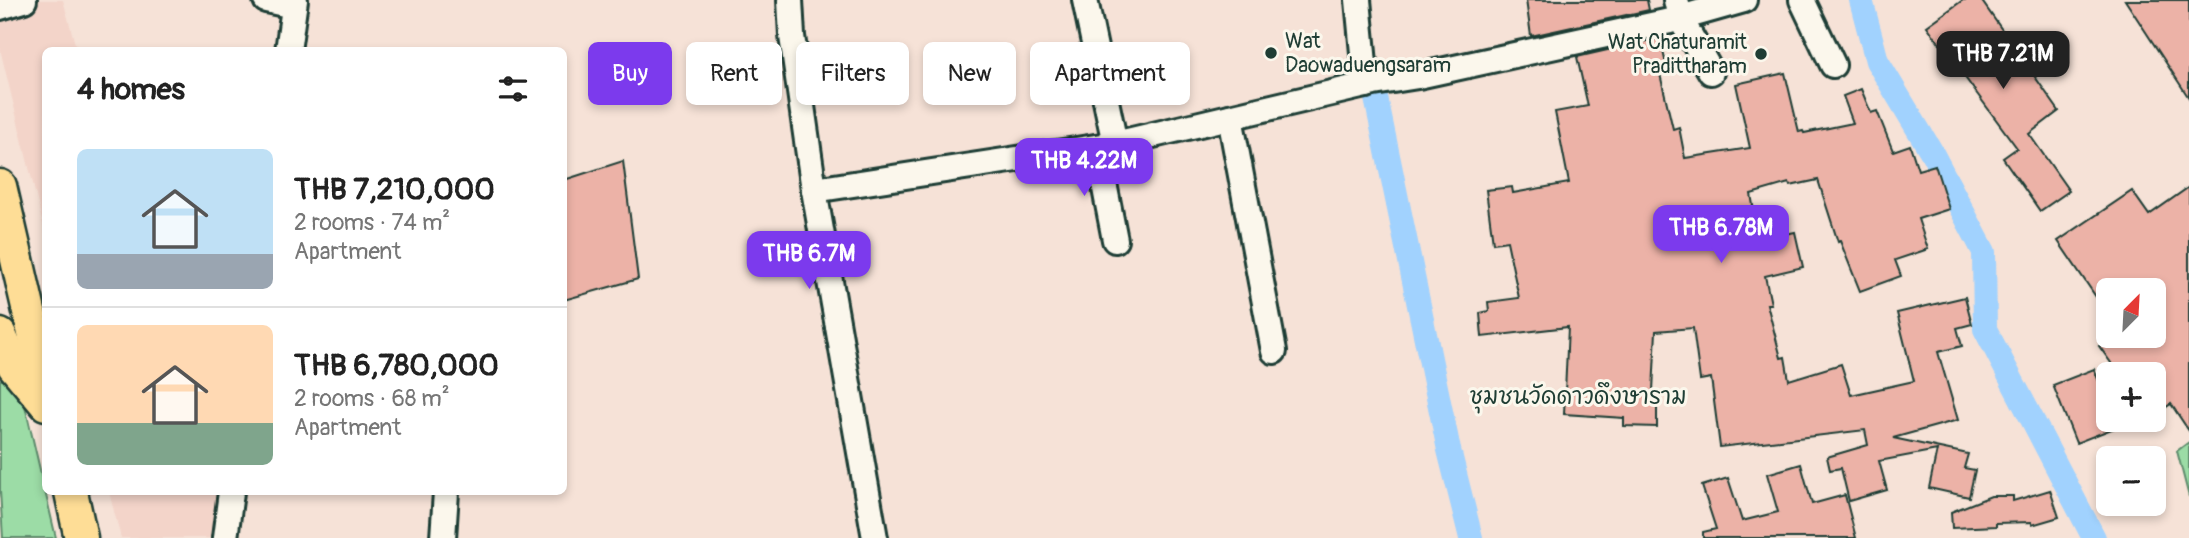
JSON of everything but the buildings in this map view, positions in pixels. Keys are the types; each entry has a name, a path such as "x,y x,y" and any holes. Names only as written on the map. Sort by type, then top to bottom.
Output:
{"main road":[{"path":"0,187 42,368"},
{"path":"0,335 14,366 42,399"},
{"path":"72,495 81,538"}],"street":[{"path":"0,7 24,0"},
{"path":"266,0 294,3 288,47"},
{"path":"789,0 814,190 875,538"},
{"path":"1085,0 1106,146 1115,240"},
{"path":"1358,0 1366,85"},
{"path":"814,190 1106,146 1678,9 1744,0"},
{"path":"1802,0 1833,65"},
{"path":"1678,9 1711,72"},
{"path":"1230,117 1274,351"},
{"path":"225,538 231,495"},
{"path":"443,538 446,495"}],"shaded area":[{"path":"0,0 63,0 76,47 42,47 42,221 0,49"},
{"path":"110,495 222,495 218,538 121,538"}],"green space":[{"path":"0,380 19,380 42,478 42,495 46,495 56,538 3,538 0,491"},
{"path":"2189,442 2189,497 2177,451"}],"waterway":[{"path":"1861,0 1877,61 1931,151 1984,252 1985,329 2094,538"},
{"path":"1376,98 1449,450 1471,538"}],"place":[{"name":"Wat Daowaduengsaram","path":"1271,53"},
{"name":"Wat Chaturamit Pradittharam","path":"1761,54"}],"district":[{"name":"ชุมชนวัดดาวดึงษาราม","path":"1578,396"}]}
